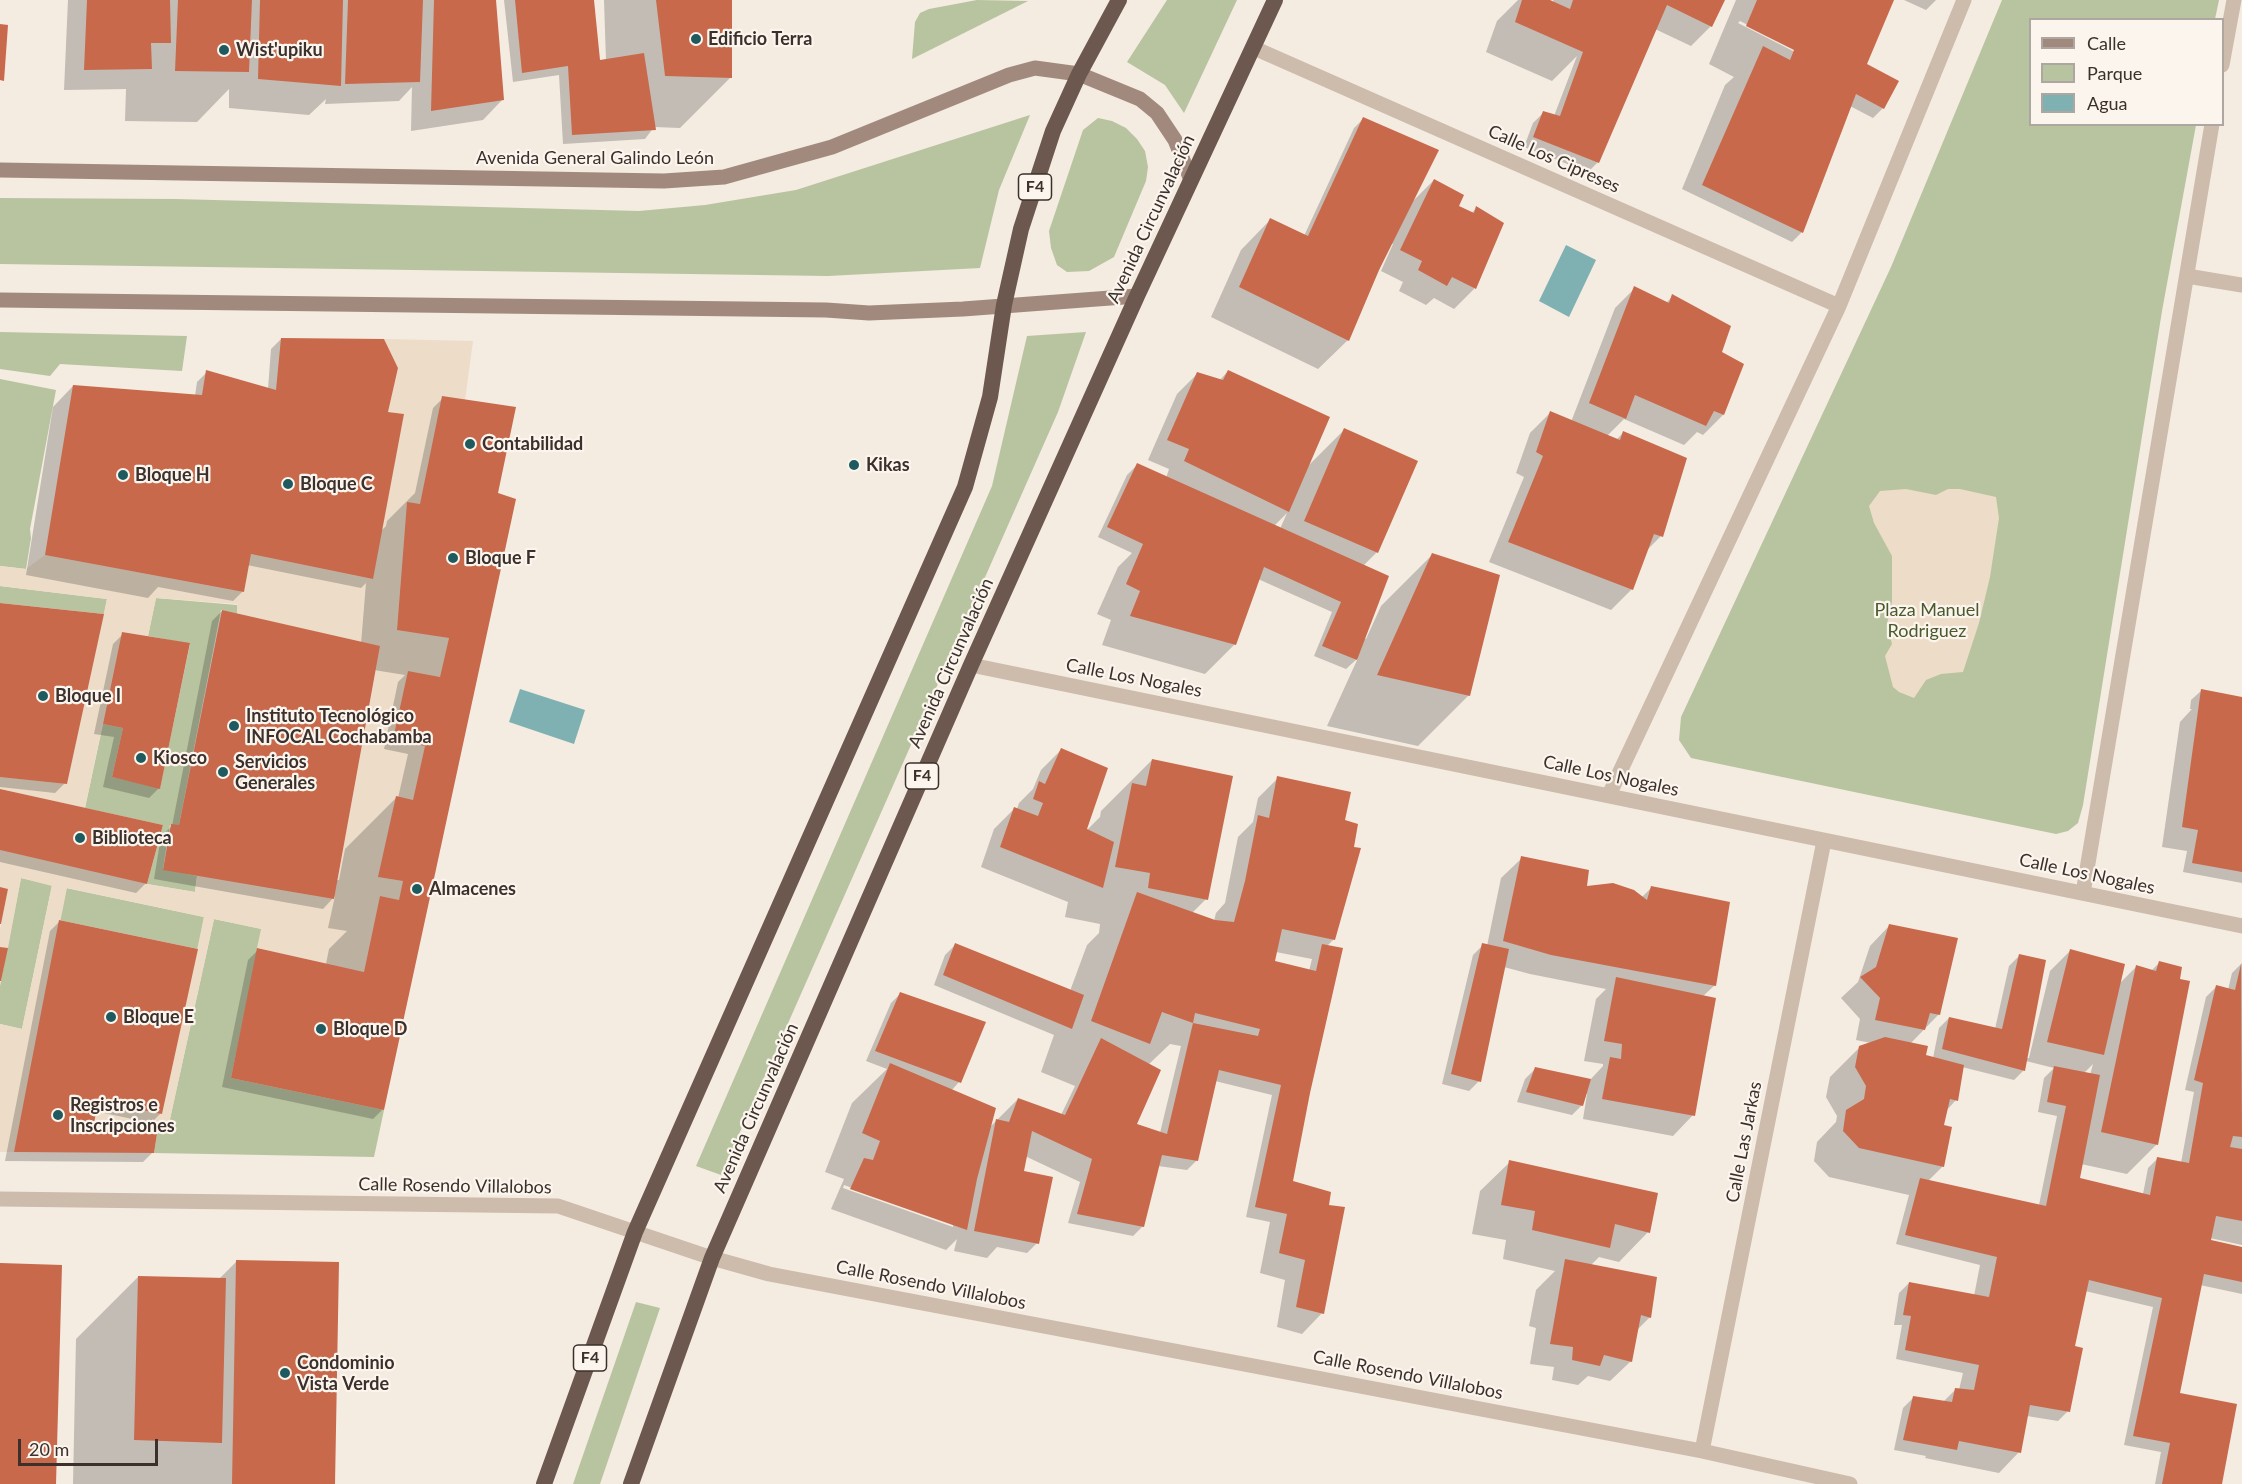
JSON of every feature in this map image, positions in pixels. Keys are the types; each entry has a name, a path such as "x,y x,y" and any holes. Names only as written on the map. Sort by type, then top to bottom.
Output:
{"highway":[{"name":"F4","path":"544,1484 635,1232 965,487 990,397 1004,305 1021,228 1053,130 1079,74 1119,0"},
{"name":"Avenida Circunvalación","path":"632,1484 712,1258 971,665 1137,296 1275,0"}],"main road":[{"name":"Avenida General Galindo León","path":"0,170 664,181 724,177 832,147 1009,75 1035,68 1079,74 1140,99 1157,113 1175,140 1191,180"},
{"path":"0,300 826,310 869,313 963,309 1137,296"}],"street":[{"path":"1610,795 1839,306 1964,0"},
{"path":"2224,59 2234,0"},
{"name":"Calle Los Cipreses","path":"1254,48 1839,306"},
{"path":"2083,893 2212,126"},
{"path":"2187,276 2242,285"},
{"name":"Calle Los Nogales","path":"971,665 2242,926"},
{"name":"Calle Las Jarkas","path":"1702,1450 1824,841"},
{"name":"Calle Rosendo Villalobos","path":"0,1199 558,1206 712,1258 769,1274 1702,1450 1850,1484"}],"green space":[{"path":"977,0 1028,1 912,59 915,22 920,13 929,9"},
{"path":"1167,0 1237,0 1184,113 1165,85 1127,62"},
{"name":"Plaza Manuel Rodriguez","path":"2002,0 2219,0 2215,18 2029,18 2029,126 2196,126 2162,311 2083,805 2078,823 2068,831 2056,834 1691,758 1679,740 1681,717 1891,267"},
{"path":"1030,115 999,190 980,268 828,276 0,264 0,198 175,199 639,211 705,205 796,190"},
{"path":"1098,118 1112,121 1126,128 1137,139 1145,151 1148,167 1146,181 1114,257 1089,271 1067,272 1057,265 1051,248 1049,231 1083,130"},
{"path":"0,332 187,336 182,371 60,364 50,376 0,369"},
{"path":"1086,332 1058,412 721,1175 696,1166 992,486 1027,336"},
{"path":"0,379 56,390 30,529 31,538 26,569 0,566"},
{"path":"0,586 107,599 104,614 0,603"},
{"path":"156,598 237,605 237,614 221,610 179,825 170,825 163,869 197,876 195,892 147,884 163,825 85,808 103,724 123,728 112,777 160,788 190,644 148,636"},
{"path":"21,878 52,885 22,1029 0,1024 0,986"},
{"path":"66,888 204,917 198,949 59,920"},
{"path":"214,919 262,929 231,1078 384,1110 374,1157 154,1153 158,1128 168,1128"},
{"path":"636,1302 660,1308 600,1484 573,1484"}],"shaded area":[{"path":"384,339 473,341 465,400 420,504 407,503 397,629 449,638 440,677 408,671 393,739 425,746 413,800 396,797 379,877 403,881 399,900 380,896 364,972 257,948 261,929 214,919 168,1128 93,1130 98,1101 162,1114 204,917 67,888 14,1152 0,1152 0,1024 22,1029 52,886 21,878 8,948 0,947 0,929 8,889 0,887 0,850 147,884 195,892 197,876 334,899 380,647 237,614 237,604 156,598 148,636 122,632 85,808 0,789 0,777 67,784 107,599 0,586 0,566 26,569 45,555 244,592 251,554 372,579 404,414 388,412 398,368"},
{"path":"1906,489 1936,495 1948,489 1960,489 1996,497 1999,518 1990,577 1979,623 1963,672 1941,674 1926,680 1914,698 1893,687 1885,656 1892,644 1887,624 1892,602 1892,556 1874,523 1869,506 1880,491"}],"water":[{"path":"1566,245 1596,260 1569,317 1539,301"},
{"path":"520,689 585,710 574,744 509,722"}],"building":[{"path":"87,0 170,0 171,43 151,43 152,69 84,70"},
{"path":"178,0 252,0 249,72 175,71"},
{"path":"260,0 343,0 341,86 258,79"},
{"path":"348,0 423,0 420,82 345,84"},
{"path":"434,0 496,0 504,100 431,111"},
{"path":"515,0 594,0 600,60 644,53 656,130 572,135 568,66 522,73"},
{"name":"Edificio Terra","path":"656,0 732,0 732,78 665,76"},
{"path":"1522,0 1550,0 1570,9 1573,0 1725,0 1712,27 1667,5 1599,163 1533,137 1543,111 1560,116 1583,52 1515,22"},
{"path":"1757,0 1894,0 1867,64 1899,81 1884,109 1856,94 1803,233 1702,185 1763,46 1790,60 1794,50 1746,26"},
{"path":"0,24 8,25 4,81 0,80"},
{"path":"1363,117 1439,150 1379,270 1349,341 1239,287 1270,218 1308,236"},
{"path":"1434,179 1464,195 1459,206 1474,213 1476,206 1504,223 1476,289 1452,277 1447,286 1418,270 1422,261 1400,250"},
{"path":"1634,286 1669,303 1672,294 1731,326 1722,352 1744,364 1724,415 1714,411 1706,426 1635,395 1626,419 1589,403"},
{"path":"281,338 384,339 398,368 388,412 404,414 373,579 251,554 244,592 45,555 73,385 202,395 206,370 276,390"},
{"path":"1228,370 1330,417 1289,512 1184,461 1189,449 1167,440 1197,372 1223,380"},
{"path":"442,396 516,407 498,493 516,499 384,1110 231,1078 257,948 364,972 380,896 399,900 403,881 378,877 396,796 413,800 425,746 393,739 408,671 440,677 449,638 397,630 407,502 420,504"},
{"path":"1550,411 1620,440 1623,431 1687,458 1663,537 1654,534 1633,590 1508,542 1543,456 1536,452"},
{"path":"1344,428 1418,461 1378,553 1304,521"},
{"path":"1137,463 1389,576 1357,660 1322,646 1341,602 1264,567 1236,645 1130,616 1140,591 1126,584 1143,544 1107,527"},
{"path":"1432,553 1500,575 1470,696 1377,675"},
{"name":"Bloque I","path":"0,603 104,614 67,784 0,777"},
{"path":"222,610 380,646 334,899 163,870 171,824 179,825"},
{"path":"122,632 190,643 160,789 112,777 123,728 103,724"},
{"path":"2201,689 2242,697 2242,872 2192,863 2198,830 2182,827"},
{"path":"1061,748 1108,768 1087,829 1114,842 1103,888 1000,847 1014,807 1038,816 1043,803 1033,799 1039,781 1045,784"},
{"path":"1152,759 1233,776 1208,900 1148,888 1150,873 1115,867 1132,783 1146,786"},
{"path":"1277,776 1351,792 1345,820 1358,824 1354,847 1361,848 1335,940 1282,929 1275,961 1316,971 1322,944 1343,948 1310,1093 1293,1181 1331,1192 1329,1205 1345,1207 1324,1314 1296,1307 1305,1260 1279,1253 1287,1214 1255,1207 1281,1085 1219,1070 1198,1161 1162,1155 1144,1227 1077,1214 1092,1159 1032,1131 1024,1171 1053,1177 1039,1244 974,1231 996,1119 1009,1122 1018,1098 1065,1115 1101,1038 1161,1070 1137,1124 1167,1134 1193,1023 1162,1012 1150,1044 1091,1021 1137,892 1215,920 1234,922 1258,815 1269,818","holes":["1195,1013 1260,1029 1258,1036 1193,1023"]},
{"name":"Biblioteca","path":"0,789 163,825 147,884 0,850"},
{"path":"1521,856 1589,870 1587,886 1613,883 1634,890 1647,900 1651,886 1730,902 1716,986 1551,955 1503,941"},
{"path":"0,887 8,889 1,924 0,924"},
{"name":"Bloque E","path":"59,920 198,949 162,1114 98,1101 93,1130 158,1128 154,1153 14,1152"},
{"path":"1889,924 1958,938 1940,1015 1930,1013 1925,1030 1875,1020 1880,998 1860,977 1876,967"},
{"path":"955,943 1084,995 1072,1029 943,975"},
{"path":"1482,943 1509,949 1481,1082 1451,1074"},
{"path":"0,947 8,948 1,981 0,981"},
{"path":"2070,949 2125,964 2104,1055 2047,1042"},
{"path":"2019,954 2046,960 2025,1071 1942,1049 1949,1017 2002,1029"},
{"path":"2159,961 2182,967 2180,979 2190,981 2158,1145 2101,1132 2136,965 2156,971"},
{"path":"2241,964 2242,1137 2233,1136 2230,1147 2242,1149 2242,1221 2216,1216 2211,1240 2242,1247 2242,1282 2204,1274 2180,1393 2237,1404 2222,1484 2162,1484 2170,1443 2133,1436 2162,1298 2089,1280 2075,1346 2083,1348 2070,1412 2030,1405 2021,1453 1959,1441 1957,1450 1903,1440 1913,1396 1952,1402 1955,1388 1974,1390 1979,1365 1905,1350 1911,1316 1903,1315 1909,1282 1989,1297 1997,1257 1905,1235 1920,1178 2046,1206 2066,1106 2047,1102 2054,1066 2100,1075 2080,1178 2150,1195 2157,1157 2189,1163 2203,1083 2194,1080 2216,985 2235,990"},
{"path":"1616,977 1716,998 1695,1116 1602,1099 1610,1057 1621,1059 1622,1044 1604,1041"},
{"path":"900,992 986,1022 961,1083 875,1051"},
{"path":"1885,1037 1928,1046 1926,1055 1964,1065 1958,1101 1950,1099 1944,1125 1952,1127 1944,1167 1859,1148 1843,1131 1846,1110 1864,1099 1866,1086 1855,1067 1859,1046"},
{"path":"890,1063 996,1108 977,1179 967,1230 850,1189 864,1158 873,1160 880,1141 862,1133"},
{"path":"1535,1067 1591,1079 1583,1106 1526,1092"},
{"path":"1509,1160 1658,1193 1650,1233 1615,1224 1610,1248 1532,1230 1535,1211 1501,1205"},
{"path":"1565,1259 1657,1277 1651,1318 1641,1315 1632,1362 1604,1355 1600,1366 1572,1360 1573,1347 1550,1344"},
{"name":"Condominio Vista Verde","path":"236,1260 339,1262 335,1484 232,1484"},
{"path":"0,1263 62,1265 56,1484 0,1484"},
{"path":"138,1276 226,1278 222,1443 134,1440"}],"place":[{"name":"Edificio Terra","path":"696,39"},
{"name":"Wist'upiku","path":"224,50"},
{"name":"Contabilidad","path":"470,444"},
{"name":"Kikas","path":"854,465"},
{"name":"Bloque H","path":"123,475"},
{"name":"Bloque C","path":"288,484"},
{"name":"Bloque F","path":"453,558"},
{"name":"Bloque I","path":"43,696"},
{"name":"Instituto Tecnológico INFOCAL Cochabamba","path":"234,726"},
{"name":"Kiosco","path":"141,758"},
{"name":"Servicios Generales","path":"223,772"},
{"name":"Biblioteca","path":"80,838"},
{"name":"Almacenes","path":"417,889"},
{"name":"Bloque E","path":"111,1017"},
{"name":"Bloque D","path":"321,1029"},
{"name":"Registros e Inscripciones","path":"58,1115"},
{"name":"Condominio Vista Verde","path":"285,1373"}]}
